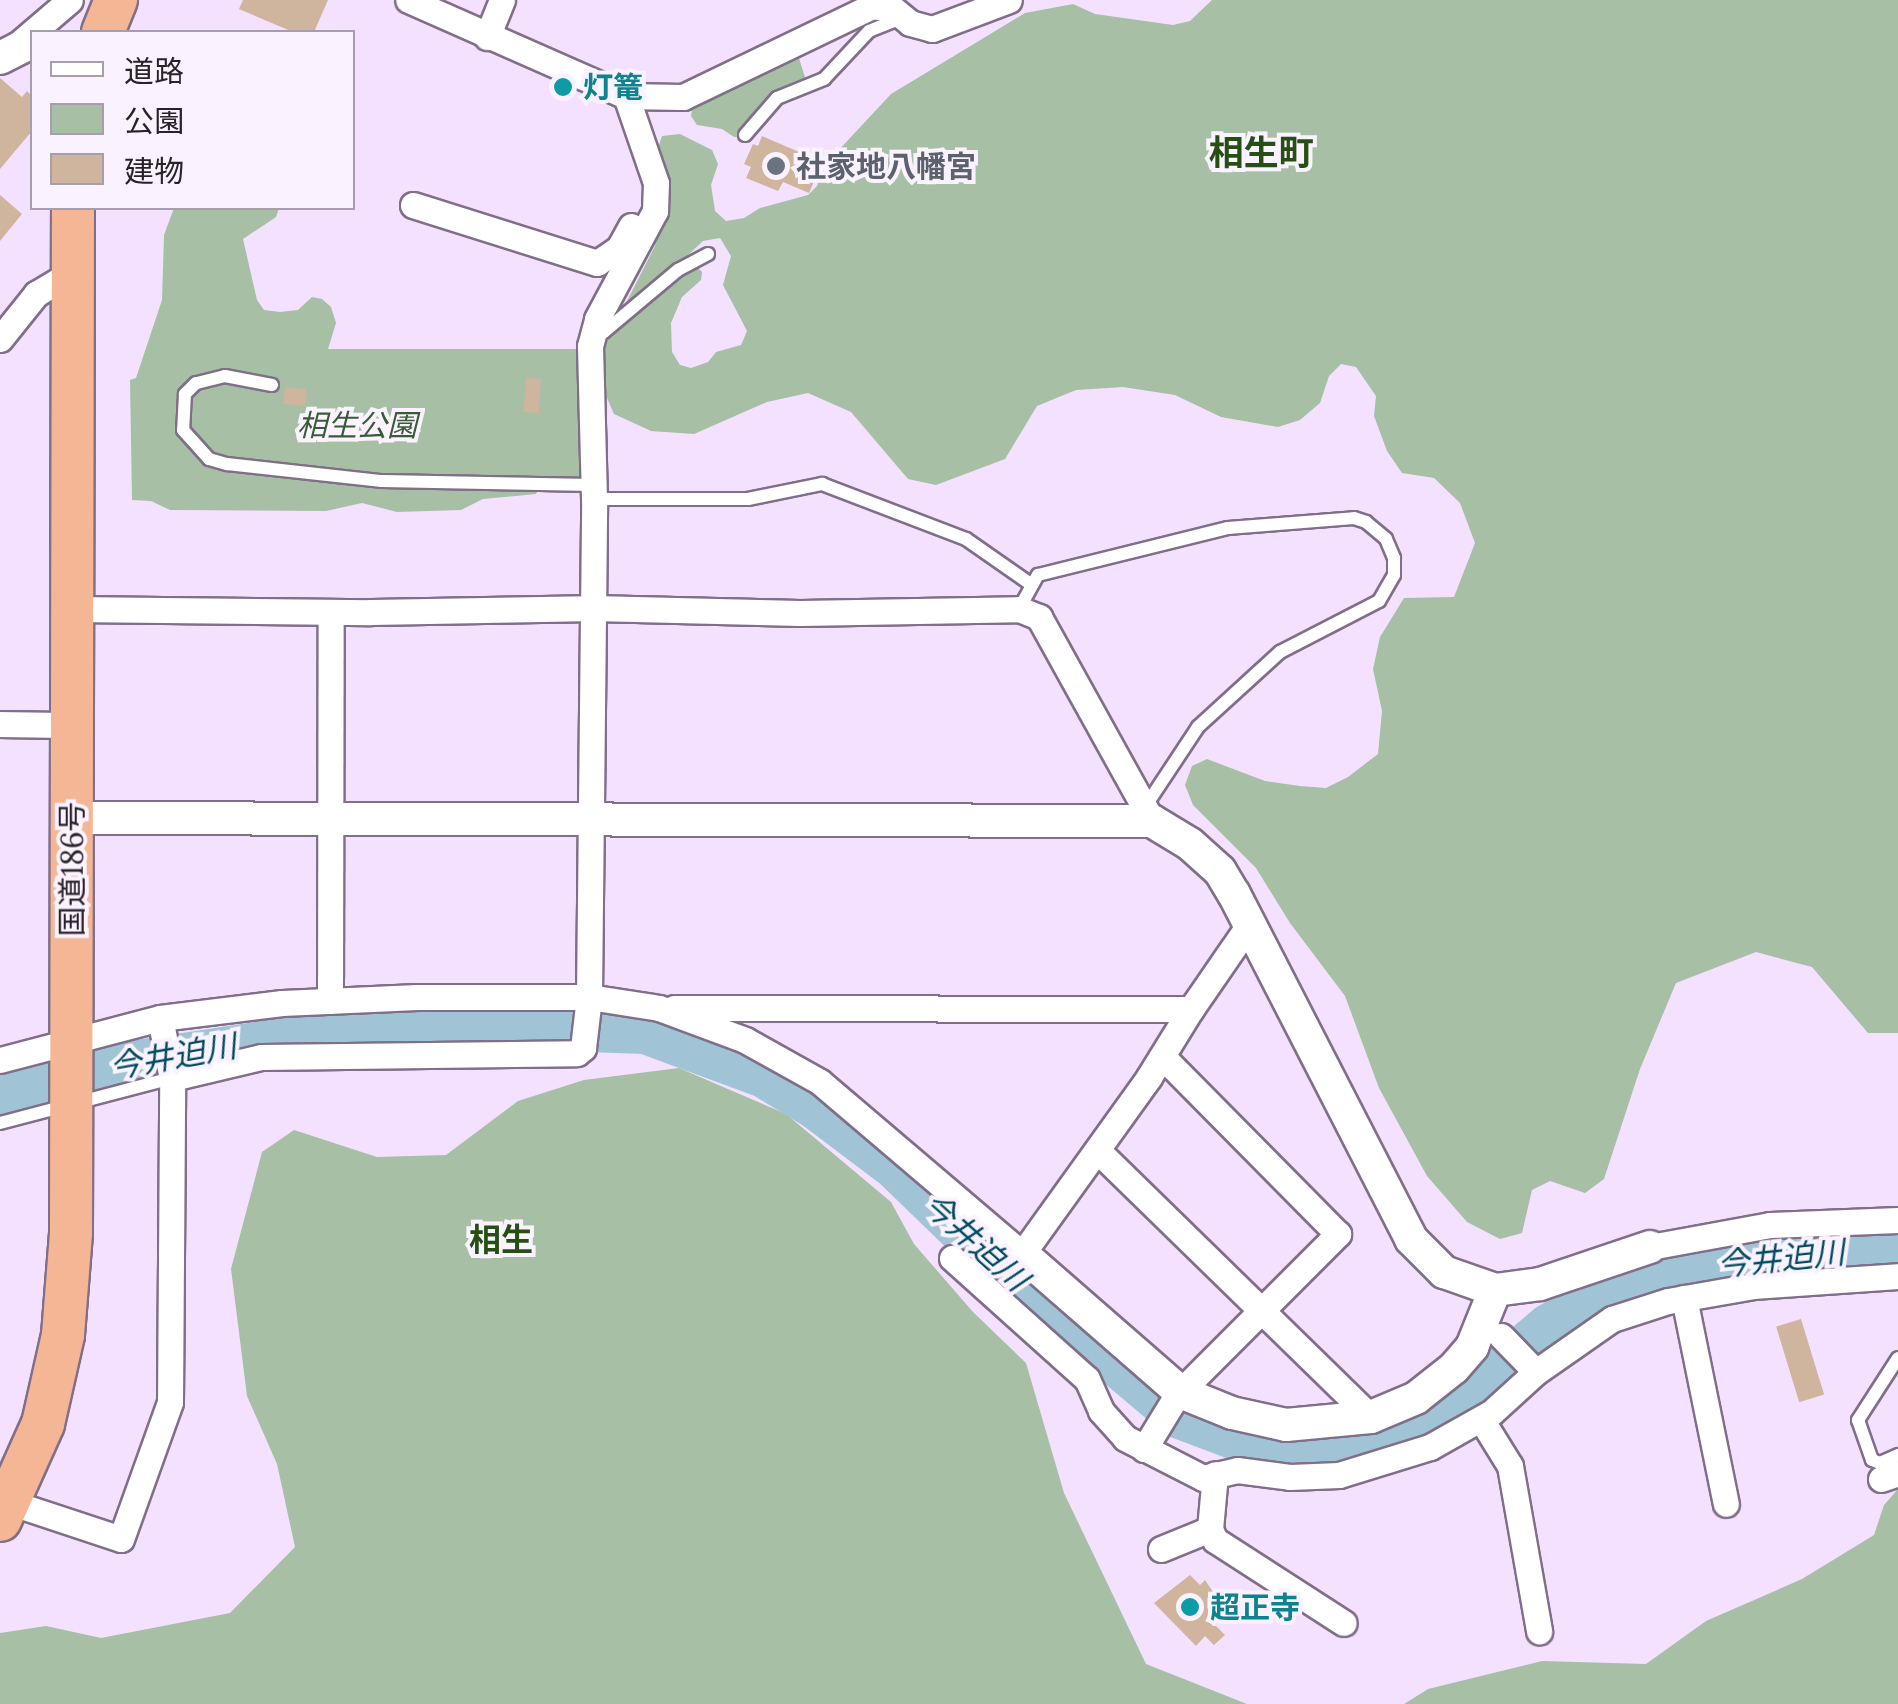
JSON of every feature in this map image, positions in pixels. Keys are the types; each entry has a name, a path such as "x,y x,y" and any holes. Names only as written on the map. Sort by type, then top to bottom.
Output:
{"highway":[{"path":"104,30 116,0"},
{"name":"国道186号","path":"3,1507 44,1424 63,1335 71,1234 73,210"}],"street":[{"path":"37,30 70,0"},
{"path":"408,0 626,96 683,98 872,6 893,9 932,29 1010,0"},
{"path":"487,37 502,0"},
{"path":"171,1074 261,1057 578,1053 583,1048 588,1005 593,334 655,211 656,183 650,157 626,96"},
{"path":"413,206 597,263 619,248 625,238 646,186 650,157"},
{"path":"0,339 36,294 70,274"},
{"path":"71,609 331,612 593,608 800,613 1019,609 1039,617 1148,814 1220,872 1250,922 1391,1208 1411,1239 1444,1272 1495,1290 1540,1284 1650,1246 1770,1225 1898,1220"},
{"path":"330,1001 331,612"},
{"path":"0,724 70,724"},
{"path":"72,818 1148,814"},
{"path":"1022,1254 1032,1246 1098,1151 1250,922"},
{"path":"0,1060 71,1072 161,1026 330,1001 659,1008 1191,1009"},
{"path":"659,1008 745,1040 820,1082 1179,1393 1232,1413 1286,1425 1371,1416 1416,1398 1454,1368 1472,1347 1495,1290"},
{"path":"3,1507 120,1539 170,1402 171,1074 161,1026"},
{"path":"1147,1444 1179,1393 1338,1234 1162,1056"},
{"path":"1098,1151 1371,1416"},
{"path":"952,1258 1087,1379 1111,1425 1147,1444 1186,1473 1202,1478 1237,1470 1290,1477 1339,1475 1430,1447 1481,1418 1533,1368 1612,1320 1684,1298 1752,1286 1898,1276"},
{"path":"1684,1298 1726,1504"},
{"path":"1501,1336 1533,1368"},
{"path":"1481,1418 1510,1466 1539,1630"},
{"path":"1214,1474 1210,1529 1215,1540 1344,1623"},
{"path":"1161,1549 1210,1529"}],"lane":[{"path":"745,135 777,98 824,80 869,31 904,18"},
{"path":"593,334 604,332 678,270 708,254"},
{"path":"272,385 226,376 196,383 185,394 183,430 209,459 228,464 382,480 748,499 822,484 966,539 1032,586"},
{"path":"1019,609 1038,575 1228,528 1354,518 1366,522 1386,539 1394,575 1379,601 1280,652 1198,727 1148,814"},
{"path":"0,1123 71,1072 171,1074"},
{"path":"1898,1358 1858,1420 1872,1460 1880,1464 1898,1456"}],"green space":[{"path":"1212,0 1898,0 1898,1033 1868,1033 1812,967 1756,952 1676,983 1640,1069 1604,1179 1585,1193 1550,1181 1532,1190 1522,1233 1500,1239 1467,1222 1427,1176 1379,1088 1345,996 1290,923 1256,868 1193,805 1185,785 1192,766 1207,759 1265,781 1300,786 1326,788 1348,777 1378,754 1382,711 1373,669 1380,637 1404,598 1454,597 1475,543 1460,503 1434,478 1402,473 1387,451 1374,416 1376,396 1356,367 1341,364 1329,376 1320,403 1300,420 1278,427 1221,417 1175,395 1123,387 1076,390 1037,406 1005,459 936,485 908,479 851,412 808,393 767,402 694,434 651,431 614,414 604,391 601,352 655,246 665,187 658,148 662,136 680,134 712,150 718,164 711,185 715,211 726,221 744,218 760,208 808,195 817,186 823,167 891,94 1025,13 1073,4 1095,14 1173,25 1190,21","holes":["720,238 731,256 723,285 747,331 741,345 716,352 708,362 691,368 680,365 672,352 671,323 682,297 701,280 702,272 687,256 703,241"]},
{"path":"798,55 810,93 794,98 784,90 777,91 774,115 750,137 734,137 722,129 697,125 691,116 693,103"},
{"name":"相生公園","path":"173,210 278,210 276,217 243,239 257,300 264,310 280,312 298,310 312,297 322,299 331,307 336,323 328,349 579,349 583,492 540,487 536,494 483,499 461,510 397,512 362,503 326,511 170,510 151,501 132,500 130,380 136,378 162,300 164,235"},
{"path":"679,1068 786,1114 891,1202 914,1244 973,1312 1026,1363 1064,1493 1146,1664 1247,1704 0,1704 0,1633 46,1626 101,1638 230,1613 295,1547 277,1464 247,1396 231,1269 262,1152 294,1130 377,1157 446,1155 518,1101 584,1080"},
{"path":"1898,1489 1898,1704 1404,1704 1428,1689 1542,1661 1646,1664 1706,1621 1802,1579 1874,1535 1884,1505"}],"building":[{"path":"243,0 328,0 315,30 288,30 239,9"},
{"path":"0,78 22,97 27,91 30,94 30,133 0,169"},
{"name":"社家地八幡宮","path":"762,136 799,152 795,162 818,172 809,193 783,182 778,191 746,178 751,167 744,164 753,144 758,146"},
{"path":"0,195 22,214 0,241"},
{"path":"526,378 541,379 539,413 524,412"},
{"path":"285,387 307,389 305,406 284,404"},
{"path":"1801,1319 1824,1395 1799,1402 1776,1327"},
{"name":"超正寺","path":"1190,1575 1200,1585 1205,1580 1226,1611 1214,1624 1225,1635 1214,1645 1205,1636 1196,1646 1154,1603"}],"waterway":[{"name":"今井迫川","path":"0,1096 131,1062 326,1032 474,1027 645,1033 764,1077 816,1109 894,1168 978,1249 1177,1417 1265,1450 1319,1455 1348,1452 1409,1434 1439,1416 1548,1325 1590,1300 1638,1281 1738,1259 1898,1249"}],"place":[{"name":"灯篭","path":"563,87"},
{"name":"社家地八幡宮","path":"776,166"},
{"name":"超正寺","path":"1190,1607"}],"district":[{"name":"相生町","path":"1261,153"},
{"name":"相生","path":"501,1240"}]}
